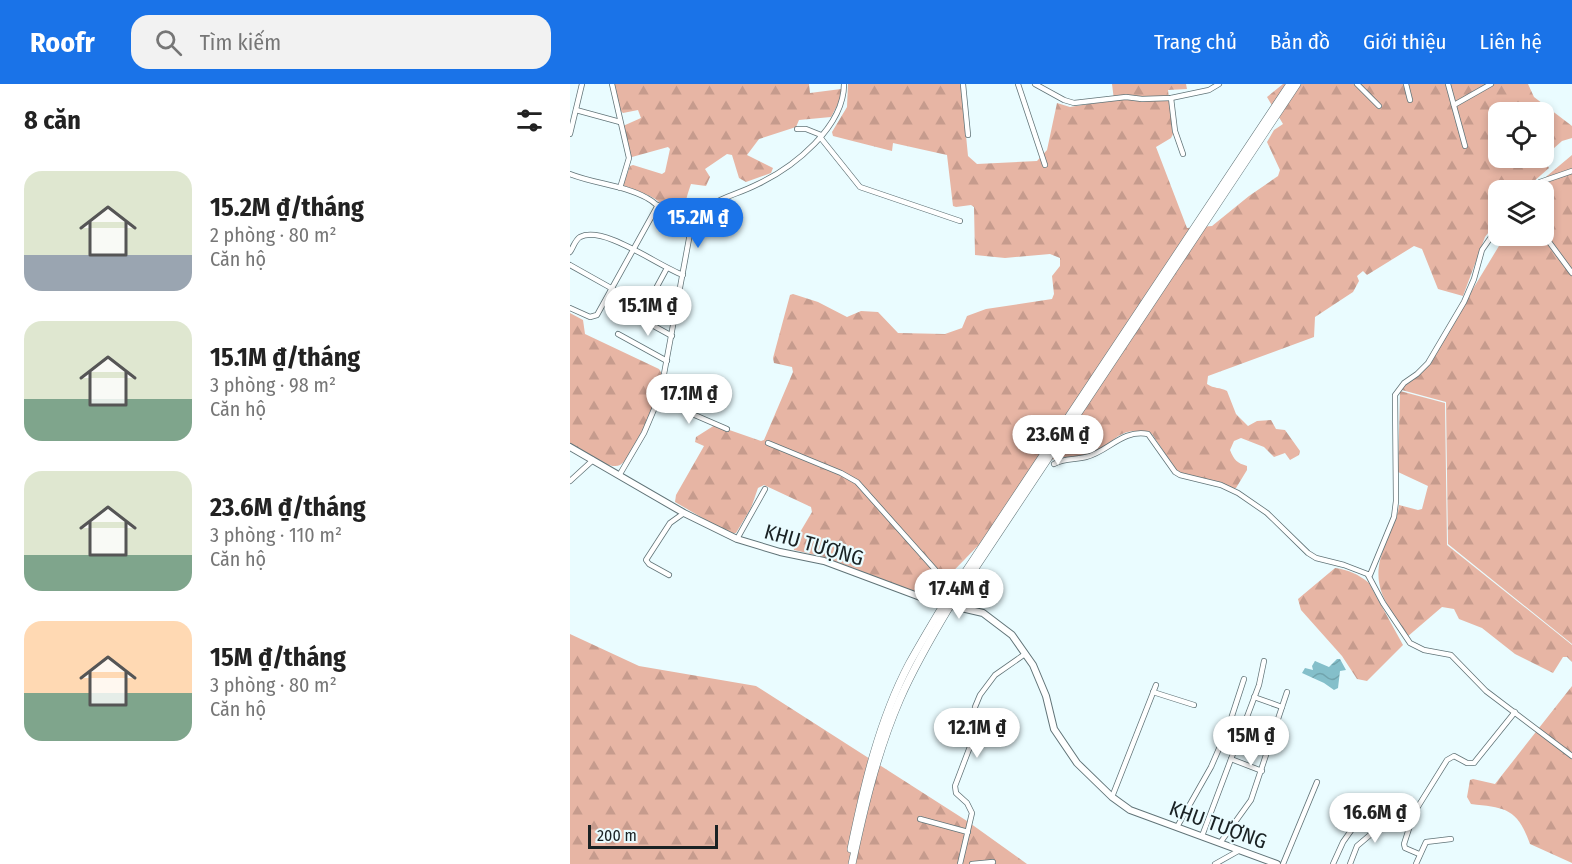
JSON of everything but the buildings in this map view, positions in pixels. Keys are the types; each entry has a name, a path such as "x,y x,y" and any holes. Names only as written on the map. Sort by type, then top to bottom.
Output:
{"main road":[{"path":"848,864 859,810 875,751 909,665 944,604 1294,85"},
{"path":"852,864 880,753 899,701 944,604"}],"street":[{"path":"570,134 582,84"},
{"path":"612,84 629,159 620,188"},
{"path":"620,474 644,433 656,403 667,361 690,234 699,214 707,206 758,184 797,162 830,124 843,100 844,84"},
{"path":"963,84 968,135"},
{"path":"1018,84 1045,165"},
{"path":"1035,84 1070,103 1126,97 1171,98 1209,90 1219,84"},
{"path":"1294,85 1303,84"},
{"path":"1357,84 1379,106"},
{"path":"1406,84 1410,100"},
{"path":"1448,84 1465,146"},
{"path":"1454,105 1491,84"},
{"path":"1171,98 1175,131 1183,154"},
{"path":"576,110 620,122"},
{"path":"797,129 806,129 820,136 860,187 960,221"},
{"path":"1546,180 1572,171"},
{"path":"570,174 643,195 658,205 679,230 690,234"},
{"path":"570,308 594,317 658,205"},
{"path":"570,252 578,238 607,237 683,274"},
{"path":"1368,575 1372,574 1394,517 1396,501 1395,395 1404,383 1428,363 1464,302 1474,279 1482,250 1488,241"},
{"path":"1552,246 1572,273"},
{"path":"570,265 645,308 667,268"},
{"path":"652,325 672,336"},
{"path":"618,334 667,361"},
{"path":"656,403 683,410 727,429"},
{"path":"1054,464 1067,459 1087,457 1129,435 1148,434 1175,472 1221,485 1238,493 1267,513 1308,553 1316,558 1344,565 1368,575 1405,639 1415,647 1451,655 1486,691 1572,756"},
{"path":"768,443 841,473 857,482 939,574 944,582 944,604"},
{"name":"KHU TƯỢNG","path":"570,447 684,513 737,539 780,552 824,561 944,604 983,613 1012,635 1040,677 1057,735 1077,763 1112,797 1130,810 1277,864"},
{"path":"570,481 593,460"},
{"path":"737,539 765,489"},
{"path":"669,575 646,563 646,560 670,524 684,513"},
{"path":"960,864 972,813 968,803 956,793 955,786 971,744 975,707 980,695 995,675 1025,654"},
{"path":"1202,836 1254,697 1264,661"},
{"path":"1177,827 1212,766 1228,728 1244,679"},
{"path":"1112,797 1156,685"},
{"path":"1153,692 1194,705"},
{"path":"1220,843 1251,800 1287,692"},
{"path":"1254,697 1282,707"},
{"path":"1419,854 1404,847 1408,830 1414,813 1447,760 1456,756 1467,763 1474,763 1515,712"},
{"path":"1231,759 1262,771"},
{"path":"1283,864 1317,782"},
{"path":"1383,813 1408,830"},
{"path":"1333,864 1343,842 1360,818"},
{"path":"1350,864 1357,846 1390,818"},
{"path":"920,819 968,832"},
{"path":"1416,864 1426,842 1451,839"},
{"path":"1215,864 1240,850"},
{"path":"972,864 993,862"}],"green space":[{"path":"614,84 809,84 810,93 841,89 841,98 831,117 799,120 796,127 759,139 747,155 773,168 771,173 746,182 739,178 732,155 727,154 705,169 710,177 706,186 691,184 687,195 687,212 692,223 689,228 684,229 658,201 623,185 630,166 633,165 662,174 665,172 670,149 668,147 632,157 630,155 623,126 641,118 638,110 623,113 620,110"},
{"path":"848,84 961,84 968,156 977,164 1037,161 1047,150 1057,103 1070,107 1114,100 1112,84 1186,84 1187,89 1168,90 1173,134 1171,138 1156,147 1187,228 1212,226 1278,176 1280,170 1267,142 1274,130 1283,124 1267,97 1283,84 1528,84 1534,97 1541,102 1488,102 1488,168 1549,168 1535,180 1488,180 1488,233 1463,296 1438,289 1422,249 1414,246 1367,275 1363,271 1357,276 1359,281 1353,292 1315,317 1314,337 1208,376 1207,384 1227,391 1236,414 1248,426 1257,421 1271,420 1276,429 1285,430 1300,451 1299,455 1290,460 1285,453 1274,457 1264,447 1241,438 1234,441 1231,453 1236,461 1247,466 1247,470 1236,488 1233,489 1185,476 1176,470 1152,434 1140,431 1124,433 1088,454 1051,460 1003,520 928,597 824,557 794,550 793,544 812,512 811,507 764,485 758,488 751,508 736,533 730,534 675,502 676,495 704,446 695,442 696,437 715,425 761,441 764,440 793,372 792,367 774,363 773,358 790,295 818,302 847,317 861,311 878,312 898,333 945,334 962,328 967,316 986,309 1052,299 1054,294 1052,276 1060,266 1060,258 1050,254 1005,258 975,255 974,207 971,205 953,206 947,155 893,143 892,151 833,136 832,132 847,107"},
{"path":"1554,112 1572,126 1572,138 1562,141 1554,148"},
{"path":"1572,155 1572,644 1448,544 1446,402 1398,389 1428,363 1499,246 1554,246 1554,180 1542,180"},
{"path":"570,313 583,320 585,334 659,369 661,373 660,386 646,425 632,451 620,465 602,463 570,444"},
{"path":"1400,391 1445,403 1447,545 1572,645 1572,662 1567,657 1563,657 1553,673 1515,654 1482,628 1459,619 1454,609 1442,607 1407,637 1382,594 1378,572 1380,559 1399,505 1422,509 1428,486 1398,472"},
{"path":"1335,568 1353,573 1369,583 1403,645 1367,681 1357,679 1342,656 1301,610 1298,599"},
{"path":"570,634 639,666 756,686 967,821 1027,864 570,864"},
{"path":"1572,686 1572,863 1530,844 1520,823 1509,812 1471,804 1467,797 1470,780 1495,784"}],"water":[{"path":"1340,659 1346,670 1340,671 1338,688 1334,690 1302,673 1305,668 1313,670 1312,666 1315,661 1329,667"}]}
